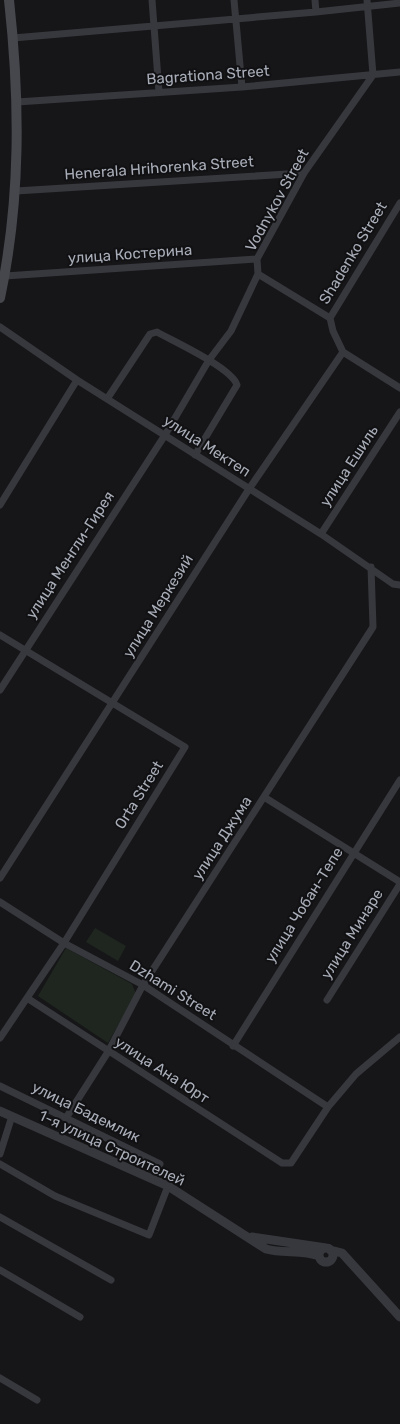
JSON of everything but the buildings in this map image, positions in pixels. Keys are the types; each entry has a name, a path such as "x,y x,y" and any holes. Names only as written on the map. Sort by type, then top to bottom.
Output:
{"main road":[{"path":"0,298 16,191 17,102 9,0"}],"street":[{"path":"152,0 159,92"},
{"path":"234,0 242,87"},
{"path":"315,0 316,12"},
{"path":"13,38 316,12 368,3 400,3"},
{"path":"368,3 374,75"},
{"name":"Bagrationa Street","path":"17,102 242,87 400,72"},
{"name":"Vodnykov Street","path":"165,435 209,360 231,331 258,274 257,259 304,173 374,75"},
{"name":"Henerala Hrihorenka Street","path":"16,191 304,173"},
{"name":"Shadenko Street","path":"330,318 400,203"},
{"name":"улица Костерина","path":"4,276 257,259"},
{"path":"258,274 330,318 333,331 343,352 400,388"},
{"name":"улица Мектеп","path":"0,327 77,380 195,456 322,534 393,584 400,585"},
{"path":"107,399 150,334 157,332 209,360 236,379 238,385 195,456"},
{"name":"улица Меркезий","path":"0,878 249,489 343,352"},
{"path":"0,505 77,380"},
{"name":"улица Ешиль","path":"322,534 400,412"},
{"name":"улица Менгли-Гирея","path":"0,690 165,435"},
{"name":"улица Джума","path":"66,1118 108,1052 144,986 373,626 371,567"},
{"name":"Orta Street","path":"0,635 185,746 64,943 0,1038"},
{"name":"улица Чобан-Тепе","path":"233,1046 400,780"},
{"path":"264,797 354,851 400,883"},
{"name":"улица Минаре","path":"327,1000 400,883"},
{"name":"Dzhami Street","path":"0,902 64,943 144,986 328,1107"},
{"name":"улица Ана Юрт","path":"27,998 282,1163 291,1163 328,1107"},
{"path":"328,1107 356,1074 400,1037"},
{"name":"улица Бадемлик","path":"0,1086 160,1164"},
{"name":"1-я улица Строителей","path":"0,1111 168,1186 266,1249 278,1253 308,1253 319,1256"},
{"path":"0,1154 12,1116"},
{"path":"0,1164 55,1196 149,1235 168,1186"},
{"path":"0,1217 111,1280"},
{"path":"233,1228 261,1240 328,1249 342,1253 400,1317"},
{"path":"328,1249 321,1250 319,1256 323,1262 330,1261 342,1253"},
{"path":"328,1249 333,1256 330,1261"},
{"path":"0,1270 80,1317"},
{"path":"0,1378 37,1400"}],"shaded area":[{"path":"95,928 126,946 118,961 86,942"},
{"path":"66,948 132,984 136,994 108,1043 38,996"}]}
